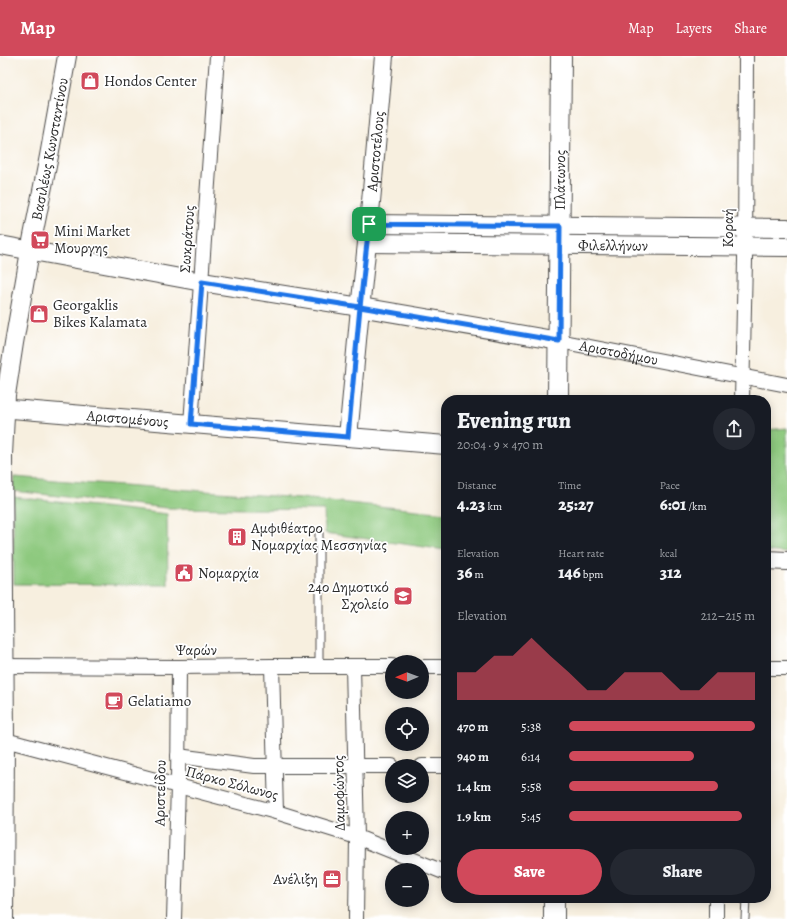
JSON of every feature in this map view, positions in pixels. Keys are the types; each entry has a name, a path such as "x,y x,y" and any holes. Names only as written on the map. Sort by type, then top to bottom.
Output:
{"main road":[{"name":"Πλάτωνος","path":"558,395 561,56"},
{"path":"554,903 554,919"}],"street":[{"name":"Βασιλέως Κωνσταντίνου","path":"4,919 4,455 2,408 67,56"},
{"name":"Σωκράτους","path":"191,424 217,56"},
{"name":"Αριστοτέλους","path":"348,437 384,56"},
{"name":"Κοραή","path":"742,395 746,227 746,56"},
{"name":"Φιλελλήνων","path":"369,224 560,236 787,247"},
{"name":"Φιλελλήνων","path":"367,243 746,227 787,228"},
{"name":"Αριστοδήμου","path":"0,245 202,282 559,341 787,385"},
{"name":"Αριστομένους","path":"2,408 441,444"},
{"path":"771,560 787,561"},
{"name":"Ψαρών","path":"3,666 385,666"},
{"path":"272,666 276,812"},
{"name":"Δαμοφώντος","path":"353,666 357,837 356,919"},
{"path":"429,666 441,667"},
{"name":"Αριστείδου","path":"174,919 178,786 179,667"},
{"path":"771,668 787,668"},
{"name":"Πάρκο Σόλωνος","path":"5,740 276,812 357,837 441,871"},
{"path":"178,756 254,766 385,766"},
{"path":"429,766 441,766"},
{"path":"716,903 716,919"}],"lane":[{"path":"319,533 319,666"},
{"path":"745,919 746,903"}],"green space":[{"path":"787,428 787,553 771,551 771,430"},
{"path":"14,477 300,498 441,512 441,549 325,533 324,510 167,508 13,491"},
{"path":"13,497 167,514 168,585 14,584"}],"place":[{"name":"Hondos Center","path":"90,81"},
{"name":"Mini Market Μουργης","path":"40,240"},
{"name":"Georgaklis Bikes Kalamata","path":"39,314"},
{"name":"Αμφιθέατρο Νομαρχίας Μεσσηνίας","path":"237,537"},
{"name":"Νομαρχία","path":"184,573"},
{"name":"24ο Δημοτικό Σχολείο","path":"403,596"},
{"name":"Gelatiamo","path":"114,701"},
{"name":"Ανέλιξη","path":"332,879"}],"route":[{"path":"369,224 360,307 202,282 191,424 348,437 360,307 559,341 560,226 369,224"}]}
